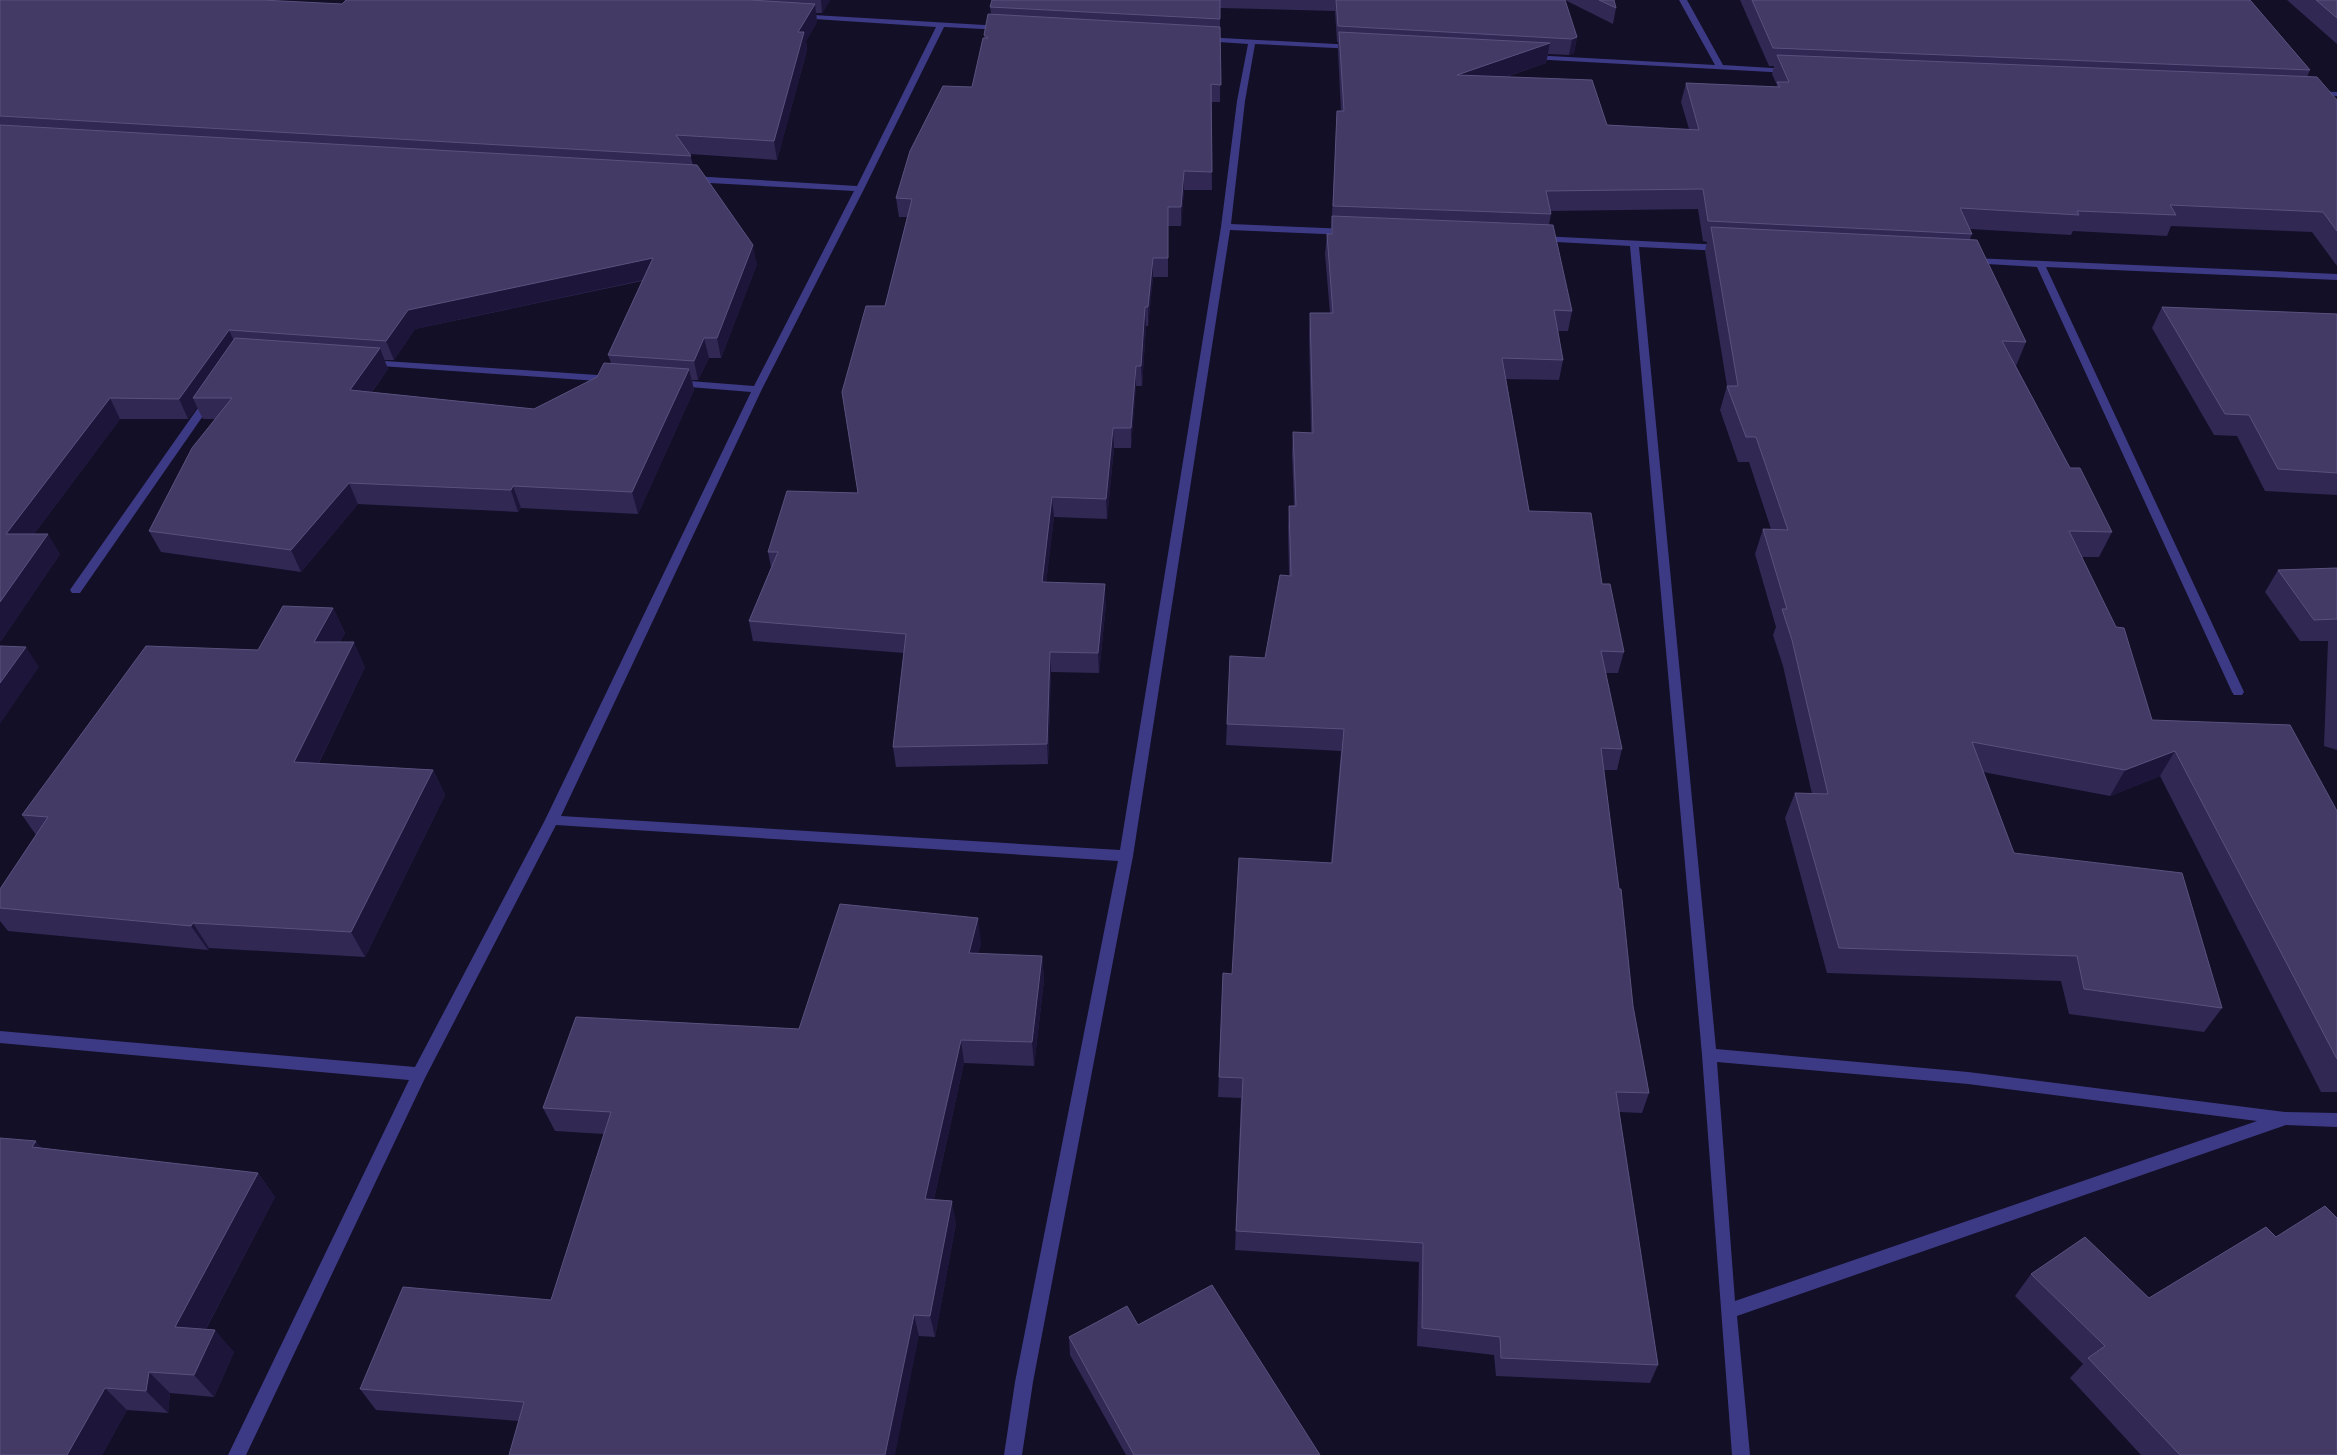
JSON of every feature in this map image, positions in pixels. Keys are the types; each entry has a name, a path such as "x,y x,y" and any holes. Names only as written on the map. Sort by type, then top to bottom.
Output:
{"street":[{"path":"1683,0 1721,68"},
{"path":"786,16 1009,29"},
{"path":"237,1455 419,1074 552,820 757,389 860,189 941,25"},
{"path":"1194,39 1362,48"},
{"path":"1013,1455 1024,1382 1126,856 1226,227 1240,101 1252,42"},
{"path":"1521,57 1800,71"},
{"path":"2325,103 2309,93 2337,94"},
{"path":"681,179 860,189"},
{"path":"1226,227 1355,232"},
{"path":"1534,239 1733,248"},
{"path":"1634,243 1709,1056 1741,1455"},
{"path":"1960,260 2337,277"},
{"path":"2040,264 2238,692"},
{"path":"360,362 628,380"},
{"path":"668,383 757,389"},
{"path":"76,590 218,387"},
{"path":"552,820 1126,856"},
{"path":"0,1037 419,1074"},
{"path":"1709,1056 1968,1078 2286,1118 2337,1120"},
{"path":"1728,1311 2286,1118"}],"building":[{"path":"0,0 262,0 342,4 346,0 750,0 815,4 798,32 804,32 774,141 676,135 691,156 0,116"},
{"path":"992,0 1220,0 1220,19 990,7"},
{"path":"1336,0 1565,0 1577,37 1572,39 1338,26"},
{"path":"1599,0 1614,0 1616,8"},
{"path":"1752,0 2250,0 2310,70 1773,48"},
{"path":"2316,0 2337,0 2337,18"},
{"path":"988,14 1220,27 1221,85 1211,84 1212,172 1184,171 1181,207 1168,207 1168,258 1153,258 1148,307 1145,307 1141,366 1136,366 1131,428 1113,428 1106,499 1052,497 1042,582 1105,584 1098,653 1050,652 1047,744 893,747 906,634 749,621 778,552 768,552 787,491 858,493 842,392 866,306 885,306 912,199 896,198 910,151 943,86 972,87 983,38 988,38 984,35"},
{"path":"1339,32 1550,43 1457,75 1592,80 1607,125 1699,130 1686,83 1780,87 1777,82 1789,82 1777,55 2317,77 2337,100 2337,231 2323,212 2170,205 2176,215 2077,211 2079,215 1960,208 1972,234 1708,221 1703,189 1546,191 1551,214 1333,206 1337,111 1344,111"},
{"path":"0,125 697,165 753,245 717,338 704,338 694,361 608,355 653,258 408,310 386,341 229,330 179,399 110,398 6,534 48,534 0,602"},
{"path":"1332,216 1553,225 1572,311 1554,310 1563,360 1502,358 1529,511 1591,513 1602,584 1610,584 1624,652 1601,651 1622,749 1601,748 1619,889 1621,889 1633,1006 1649,1093 1616,1092 1658,1365 1501,1358 1500,1337 1422,1328 1423,1243 1236,1231 1243,1078 1219,1077 1223,973 1232,974 1239,858 1332,863 1344,729 1227,724 1230,656 1265,658 1280,575 1291,576 1289,506 1296,506 1293,432 1313,433 1310,313 1333,313 1327,234 1332,234"},
{"path":"1711,227 1977,240 2026,342 2002,341 2070,468 2080,468 2112,532 2069,531 2116,627 2124,628 2152,720 2290,725 2337,811 2337,1059 2175,751 2125,770 1972,742 2014,853 2182,873 2222,1008 2084,989 2077,956 1839,948 1795,793 1828,794 1792,640 1782,609 1787,609 1763,529 1788,530 1756,437 1746,437 1727,386 1738,386"},
{"path":"2162,307 2337,314 2337,473 2278,469 2249,415 2225,414"},
{"path":"235,338 380,348 350,390 534,409 597,377 604,363 689,369 632,492 513,486 511,490 349,483 291,550 149,531 192,448 232,398 193,398"},
{"path":"2337,568 2337,619 2314,620 2278,570"},
{"path":"283,606 333,608 314,642 354,642 294,762 433,770 351,932 193,923 191,926 0,908 0,889 48,817 22,815 146,646 258,650"},
{"path":"0,646 26,647 0,683"},
{"path":"840,904 978,918 969,953 1042,956 1032,1042 961,1040 925,1199 952,1201 930,1316 914,1315 885,1455 509,1455 524,1402 360,1389 403,1287 551,1300 611,1112 543,1108 576,1017 799,1029"},
{"path":"0,1138 36,1141 32,1147 258,1173 175,1327 215,1330 194,1375 149,1372 146,1391 105,1388 67,1455 0,1455"},
{"path":"2325,1206 2337,1218 2337,1455 2180,1455 2088,1358 2105,1346 2031,1274 2085,1237 2149,1298 2266,1227 2276,1237"},
{"path":"1212,1285 1320,1455 1134,1455 1069,1337 1127,1306 1138,1325"}]}
